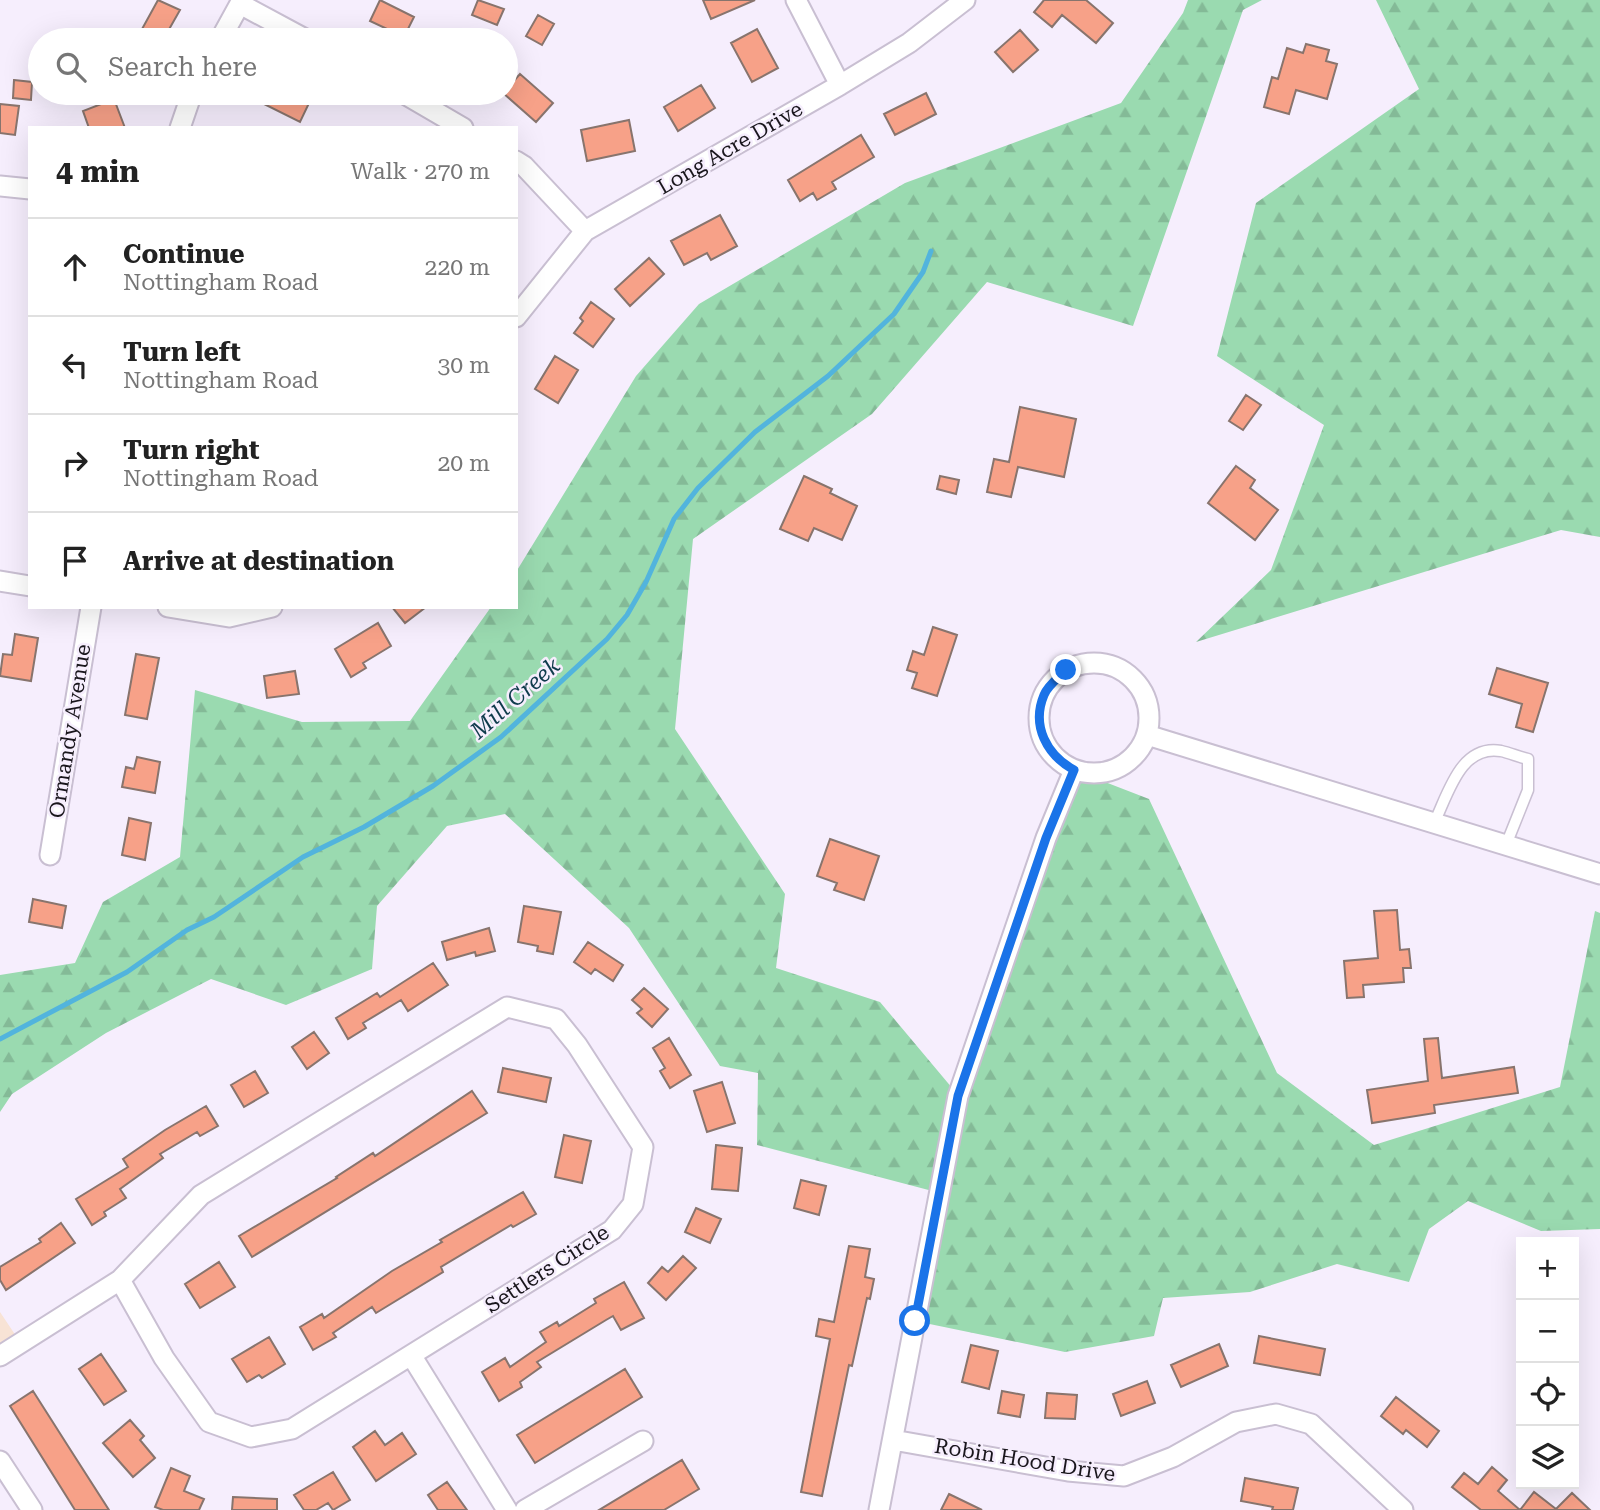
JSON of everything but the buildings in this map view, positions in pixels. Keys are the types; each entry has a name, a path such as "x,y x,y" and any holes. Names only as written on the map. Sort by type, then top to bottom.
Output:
{"street":[{"path":"796,0 840,85"},
{"name":"Long Acre Drive","path":"518,315 585,231 840,85 909,43 965,0"},
{"path":"227,28 241,2 286,28"},
{"path":"181,126 188,105"},
{"path":"424,105 460,126"},
{"path":"518,162 585,231"},
{"path":"0,186 28,188"},
{"path":"0,581 28,586"},
{"name":"Ormandy Avenue","path":"50,855 91,609"},
{"path":"180,609 229,617 263,609"},
{"path":"1093,662 1122,670 1142,690 1149,709 1147,735 1133,758 1100,774 1074,770 1062,764 1049,751 1038,720 1044,693 1066,670 1093,662"},
{"path":"1147,735 1600,874"},
{"path":"879,1510 958,1096 1046,838 1074,770"},
{"name":"Settlers Circle","path":"0,1356 120,1280 201,1195 507,1007 556,1019 577,1045 643,1147 633,1204 612,1230 292,1429 251,1437 209,1422 164,1358 120,1280"},
{"path":"411,1355 507,1510"},
{"name":"Robin Hood Drive","path":"892,1440 1068,1471 1124,1476 1173,1457 1236,1422 1276,1415 1311,1424 1403,1510"},
{"path":"525,1510 643,1441"},
{"path":"0,1461 32,1510"}],"lane":[{"path":"1434,823 1461,767 1477,753 1499,751 1528,759 1528,790 1506,845"}],"shaded area":[{"path":"0,1312 24,1348 0,1361"}],"green space":[{"path":"1188,0 1262,0 1243,10 1133,326 987,282 872,414 693,539 675,729 785,894 776,968 880,1002 958,1095 1074,770 1149,799 1277,1073 1374,1145 1560,1087 1595,911 1600,913 1600,1229 1541,1231 1468,1201 1429,1229 1409,1282 1337,1264 1250,1292 1163,1298 1154,1336 1065,1352 915,1321 940,1193 757,1145 758,1073 720,1066 629,928 505,814 447,826 377,906 372,969 286,1005 211,979 106,1033 12,1094 0,1112 0,975 75,963 103,902 180,857 195,690 302,722 410,721 490,609 518,609 518,569 636,376 699,304 905,183 1121,103 1183,13"},
{"path":"1376,0 1600,0 1600,537 1561,530 1196,642 1271,570 1324,425 1217,356 1256,203 1419,89"}],"waterway":[{"name":"Mill Creek","path":"0,1039 127,972 187,930 214,917 303,857 364,827 433,786 501,737 607,639 627,615 646,582 674,519 698,488 755,432 828,376 894,314 923,272 931,251"}],"route":[{"path":"915,1321 958,1096 1046,838 1074,770 1062,764 1049,751 1038,720 1044,693 1066,670"}]}
